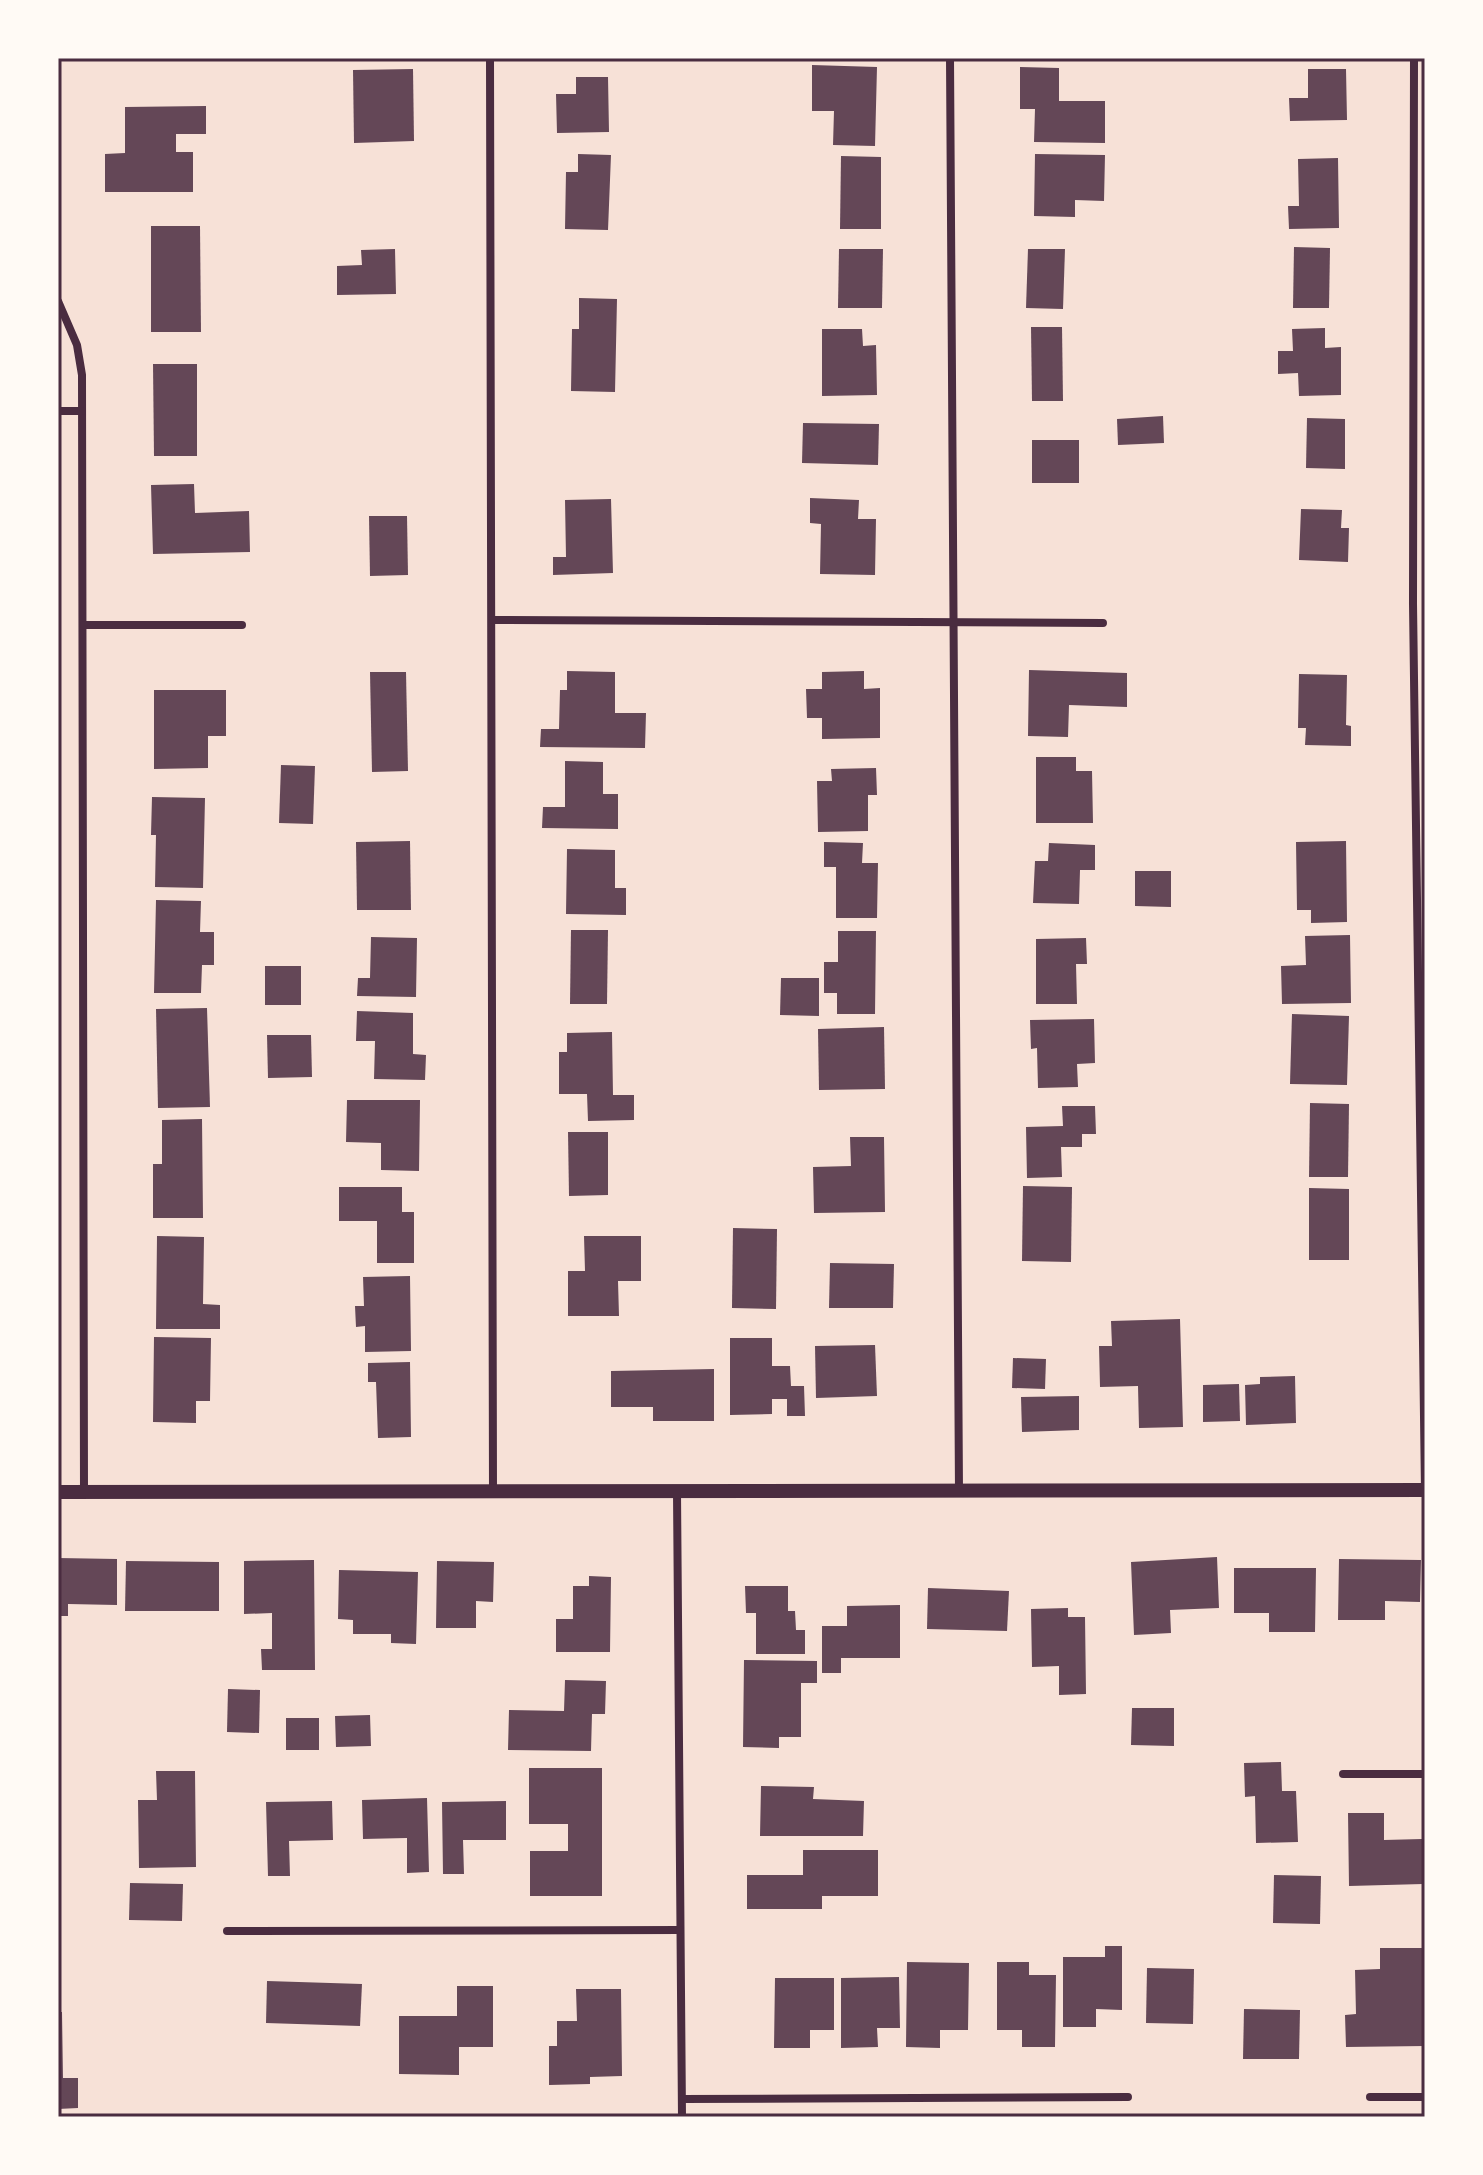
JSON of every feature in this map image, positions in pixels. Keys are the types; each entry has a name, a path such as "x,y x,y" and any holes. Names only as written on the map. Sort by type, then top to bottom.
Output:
{"street":[{"path":"490,58 493,1491"},
{"path":"950,58 959,1492"},
{"path":"58,1492 1425,1490 1413,604 1414,58"},
{"path":"58,301 77,345 82,375 84,1492"},
{"path":"58,411 82,411"},
{"path":"1413,604 1425,604"},
{"path":"493,620 1103,623"},
{"path":"84,625 242,625"},
{"path":"677,1492 682,2117"},
{"path":"1343,1774 1425,1774"},
{"path":"227,1931 680,1930"},
{"path":"682,2099 1128,2097"},
{"path":"1370,2097 1425,2097"}],"building":[{"path":"812,65 877,67 875,146 833,145 834,111 812,111"},
{"path":"1020,67 1059,68 1059,101 1105,101 1105,143 1034,142 1035,109 1020,109"},
{"path":"413,69 414,141 354,143 353,70"},
{"path":"1308,69 1346,69 1347,120 1290,121 1289,98 1308,98"},
{"path":"576,77 608,77 609,132 557,133 556,94 576,94"},
{"path":"206,106 206,134 176,134 176,152 193,152 193,192 105,192 105,154 125,153 125,107"},
{"path":"578,154 611,155 608,230 565,229 566,172 578,172"},
{"path":"1035,154 1105,155 1104,201 1075,200 1075,217 1034,216"},
{"path":"841,156 881,157 881,229 840,229"},
{"path":"1338,158 1339,228 1289,229 1288,206 1299,206 1298,159"},
{"path":"151,226 200,226 201,332 151,332"},
{"path":"1294,247 1330,248 1329,308 1293,308"},
{"path":"395,249 396,294 337,295 337,266 362,265 361,250"},
{"path":"839,249 883,249 882,308 838,308"},
{"path":"1028,249 1065,249 1063,309 1026,308"},
{"path":"579,298 617,299 615,392 571,391 572,329 579,329"},
{"path":"1031,327 1062,327 1063,401 1032,401"},
{"path":"1325,328 1325,348 1341,347 1341,395 1299,396 1298,373 1278,374 1278,351 1293,351 1292,329"},
{"path":"822,329 862,329 863,346 876,345 877,395 822,396"},
{"path":"153,364 197,364 197,456 154,456"},
{"path":"1163,416 1164,443 1118,445 1117,419"},
{"path":"1307,418 1345,419 1345,469 1306,468"},
{"path":"803,423 879,424 878,465 802,463"},
{"path":"1032,440 1079,440 1079,483 1032,483"},
{"path":"194,484 195,513 249,511 250,552 153,554 151,485"},
{"path":"810,498 859,500 858,519 876,519 875,575 820,574 821,524 810,523"},
{"path":"611,499 613,573 553,575 553,557 566,557 565,500"},
{"path":"1301,509 1342,510 1341,528 1349,528 1348,562 1299,560"},
{"path":"369,516 407,516 408,575 370,576"},
{"path":"1029,670 1127,673 1127,707 1069,705 1068,737 1028,736"},
{"path":"567,671 615,672 615,713 646,713 645,748 540,747 541,729 559,729 560,690 567,690"},
{"path":"864,671 864,689 880,688 880,738 822,739 822,718 807,718 806,689 822,689 822,672"},
{"path":"370,672 406,672 408,771 372,772"},
{"path":"1299,674 1347,675 1346,725 1351,726 1351,746 1305,745 1306,728 1298,728"},
{"path":"154,690 226,690 226,736 208,736 208,768 154,769"},
{"path":"1036,757 1076,757 1076,771 1092,771 1093,823 1036,823"},
{"path":"565,761 603,762 603,794 618,794 618,829 542,828 543,807 565,807"},
{"path":"281,765 315,766 313,824 279,823"},
{"path":"876,768 877,795 868,795 868,831 818,832 817,781 832,781 831,769"},
{"path":"152,797 205,798 203,888 155,887 156,835 151,835"},
{"path":"410,841 411,910 357,910 356,842"},
{"path":"1346,841 1347,922 1311,923 1311,910 1297,910 1296,842"},
{"path":"824,842 863,843 862,863 878,863 877,918 836,918 836,867 824,867"},
{"path":"1049,843 1095,845 1095,870 1080,870 1079,904 1033,903 1035,861 1048,861"},
{"path":"567,849 615,850 615,888 626,888 626,915 566,914"},
{"path":"1135,871 1171,871 1171,907 1135,906"},
{"path":"156,900 201,901 200,932 214,932 214,965 202,965 201,993 154,993"},
{"path":"571,930 608,930 607,1004 570,1004"},
{"path":"838,931 876,931 875,1014 837,1014 837,993 824,993 824,962 838,962"},
{"path":"1350,935 1351,1003 1282,1004 1281,966 1306,965 1305,936"},
{"path":"371,937 417,938 416,997 357,996 358,978 370,978"},
{"path":"1086,938 1087,964 1076,964 1077,1004 1036,1004 1036,939"},
{"path":"265,966 301,966 301,1005 265,1005"},
{"path":"781,978 819,978 819,1016 780,1015"},
{"path":"207,1008 210,1107 158,1108 156,1009"},
{"path":"357,1011 413,1013 413,1054 426,1055 425,1080 374,1079 375,1041 356,1041"},
{"path":"1292,1014 1349,1016 1347,1085 1290,1084"},
{"path":"1094,1019 1095,1063 1077,1064 1078,1087 1038,1088 1037,1048 1031,1049 1030,1020"},
{"path":"884,1027 885,1089 819,1090 818,1029"},
{"path":"612,1032 613,1095 634,1095 634,1120 588,1121 587,1094 559,1094 559,1052 567,1052 567,1033"},
{"path":"267,1035 311,1035 312,1077 268,1078"},
{"path":"347,1100 420,1100 419,1171 381,1170 381,1143 346,1142"},
{"path":"1310,1103 1349,1104 1348,1177 1309,1177"},
{"path":"1062,1106 1095,1106 1096,1134 1082,1134 1082,1147 1061,1147 1062,1177 1027,1178 1026,1127 1063,1126"},
{"path":"202,1119 203,1218 153,1218 153,1164 162,1164 162,1120"},
{"path":"568,1132 608,1132 608,1195 569,1196"},
{"path":"850,1137 884,1137 885,1212 814,1213 813,1167 851,1166"},
{"path":"1023,1186 1072,1187 1071,1262 1022,1261"},
{"path":"339,1187 402,1187 402,1212 414,1212 414,1263 377,1263 377,1221 339,1221"},
{"path":"1309,1188 1349,1189 1349,1260 1309,1260"},
{"path":"733,1228 777,1229 776,1309 732,1308"},
{"path":"157,1236 204,1237 203,1304 220,1305 220,1329 156,1329"},
{"path":"584,1236 641,1236 641,1281 618,1281 619,1316 568,1316 568,1271 585,1271"},
{"path":"830,1263 894,1264 893,1308 829,1308"},
{"path":"410,1276 411,1351 365,1352 365,1326 356,1327 355,1306 364,1306 363,1277"},
{"path":"1180,1319 1183,1427 1139,1428 1138,1386 1100,1387 1099,1346 1112,1346 1111,1321"},
{"path":"154,1337 211,1338 210,1401 196,1401 196,1423 153,1422"},
{"path":"730,1338 772,1338 772,1366 790,1366 791,1386 804,1386 805,1416 787,1416 787,1399 772,1399 772,1414 730,1415"},
{"path":"875,1345 877,1396 816,1398 815,1346"},
{"path":"1013,1358 1046,1359 1045,1389 1012,1388"},
{"path":"410,1362 411,1437 378,1438 376,1382 368,1382 368,1363"},
{"path":"714,1369 714,1421 653,1421 653,1407 611,1407 611,1371"},
{"path":"1295,1376 1296,1423 1246,1425 1245,1385 1260,1384 1260,1377"},
{"path":"1239,1384 1240,1421 1203,1422 1203,1385"},
{"path":"1079,1396 1079,1430 1022,1432 1021,1397"},
{"path":"1217,1557 1219,1608 1170,1610 1171,1633 1134,1635 1131,1562"},
{"path":"58,1558 117,1559 117,1605 68,1604 68,1616 58,1616"},
{"path":"1339,1559 1421,1560 1420,1602 1385,1601 1385,1620 1338,1620"},
{"path":"314,1560 315,1670 262,1670 261,1649 272,1649 272,1613 244,1614 244,1561"},
{"path":"126,1561 219,1562 219,1611 125,1611"},
{"path":"437,1561 494,1562 493,1602 476,1601 476,1628 436,1628"},
{"path":"1234,1568 1316,1568 1315,1632 1269,1632 1269,1613 1234,1613"},
{"path":"339,1570 418,1572 416,1644 391,1643 391,1634 353,1634 353,1620 338,1619"},
{"path":"589,1576 611,1577 610,1652 556,1652 556,1619 573,1619 573,1586 589,1586"},
{"path":"745,1586 788,1586 788,1611 795,1611 796,1630 805,1630 805,1654 756,1654 756,1613 746,1613"},
{"path":"928,1588 1009,1591 1007,1631 927,1629"},
{"path":"900,1605 900,1658 841,1658 841,1673 822,1673 822,1626 847,1626 847,1606"},
{"path":"1068,1608 1068,1617 1085,1617 1086,1694 1059,1695 1059,1666 1032,1667 1031,1609"},
{"path":"744,1660 817,1661 817,1683 801,1683 801,1737 779,1737 779,1748 743,1747"},
{"path":"565,1680 606,1681 605,1714 592,1714 591,1751 508,1750 509,1710 564,1711"},
{"path":"228,1689 260,1690 259,1733 227,1732"},
{"path":"1132,1708 1174,1708 1174,1746 1131,1745"},
{"path":"370,1715 371,1746 336,1747 335,1716"},
{"path":"286,1718 319,1718 319,1750 286,1750"},
{"path":"1281,1762 1282,1791 1296,1791 1298,1842 1256,1843 1255,1796 1245,1797 1244,1763"},
{"path":"529,1768 602,1768 602,1896 530,1896 530,1851 568,1851 568,1824 529,1824"},
{"path":"156,1771 195,1771 196,1867 139,1868 138,1800 157,1800"},
{"path":"761,1786 814,1787 813,1799 864,1801 863,1836 760,1836"},
{"path":"427,1798 429,1872 407,1873 407,1838 363,1839 362,1800"},
{"path":"332,1801 333,1840 289,1841 290,1876 268,1876 266,1802"},
{"path":"506,1801 506,1840 463,1840 464,1874 443,1874 442,1802"},
{"path":"1348,1813 1384,1813 1384,1840 1422,1839 1423,1884 1349,1886"},
{"path":"803,1850 878,1850 878,1896 822,1896 822,1909 747,1909 747,1875 803,1875"},
{"path":"1274,1875 1321,1876 1320,1924 1273,1923"},
{"path":"130,1883 183,1884 182,1921 129,1920"},
{"path":"1105,1946 1122,1946 1122,2010 1096,2009 1096,2027 1063,2027 1063,1957 1105,1957"},
{"path":"1380,1948 1424,1948 1425,2046 1346,2047 1345,2015 1356,2014 1355,1970 1380,1969"},
{"path":"907,1962 969,1963 968,2030 940,2030 940,2048 906,2047"},
{"path":"997,1962 1029,1962 1029,1975 1056,1975 1055,2047 1022,2047 1022,2030 997,2030"},
{"path":"1147,1968 1194,1969 1193,2024 1146,2023"},
{"path":"899,1977 900,2028 877,2028 878,2047 841,2048 841,1978"},
{"path":"775,1978 834,1978 834,2030 810,2030 810,2048 774,2048"},
{"path":"267,1981 362,1984 360,2026 266,2023"},
{"path":"457,1986 493,1986 493,2047 459,2047 459,2075 399,2074 399,2016 457,2016"},
{"path":"576,1989 621,1989 622,2076 590,2077 590,2084 549,2085 549,2046 557,2046 557,2021 577,2021"},
{"path":"1244,2009 1300,2010 1299,2059 1243,2059"},
{"path":"58,2012 62,2012 63,2078 78,2078 78,2108 58,2109"}]}
